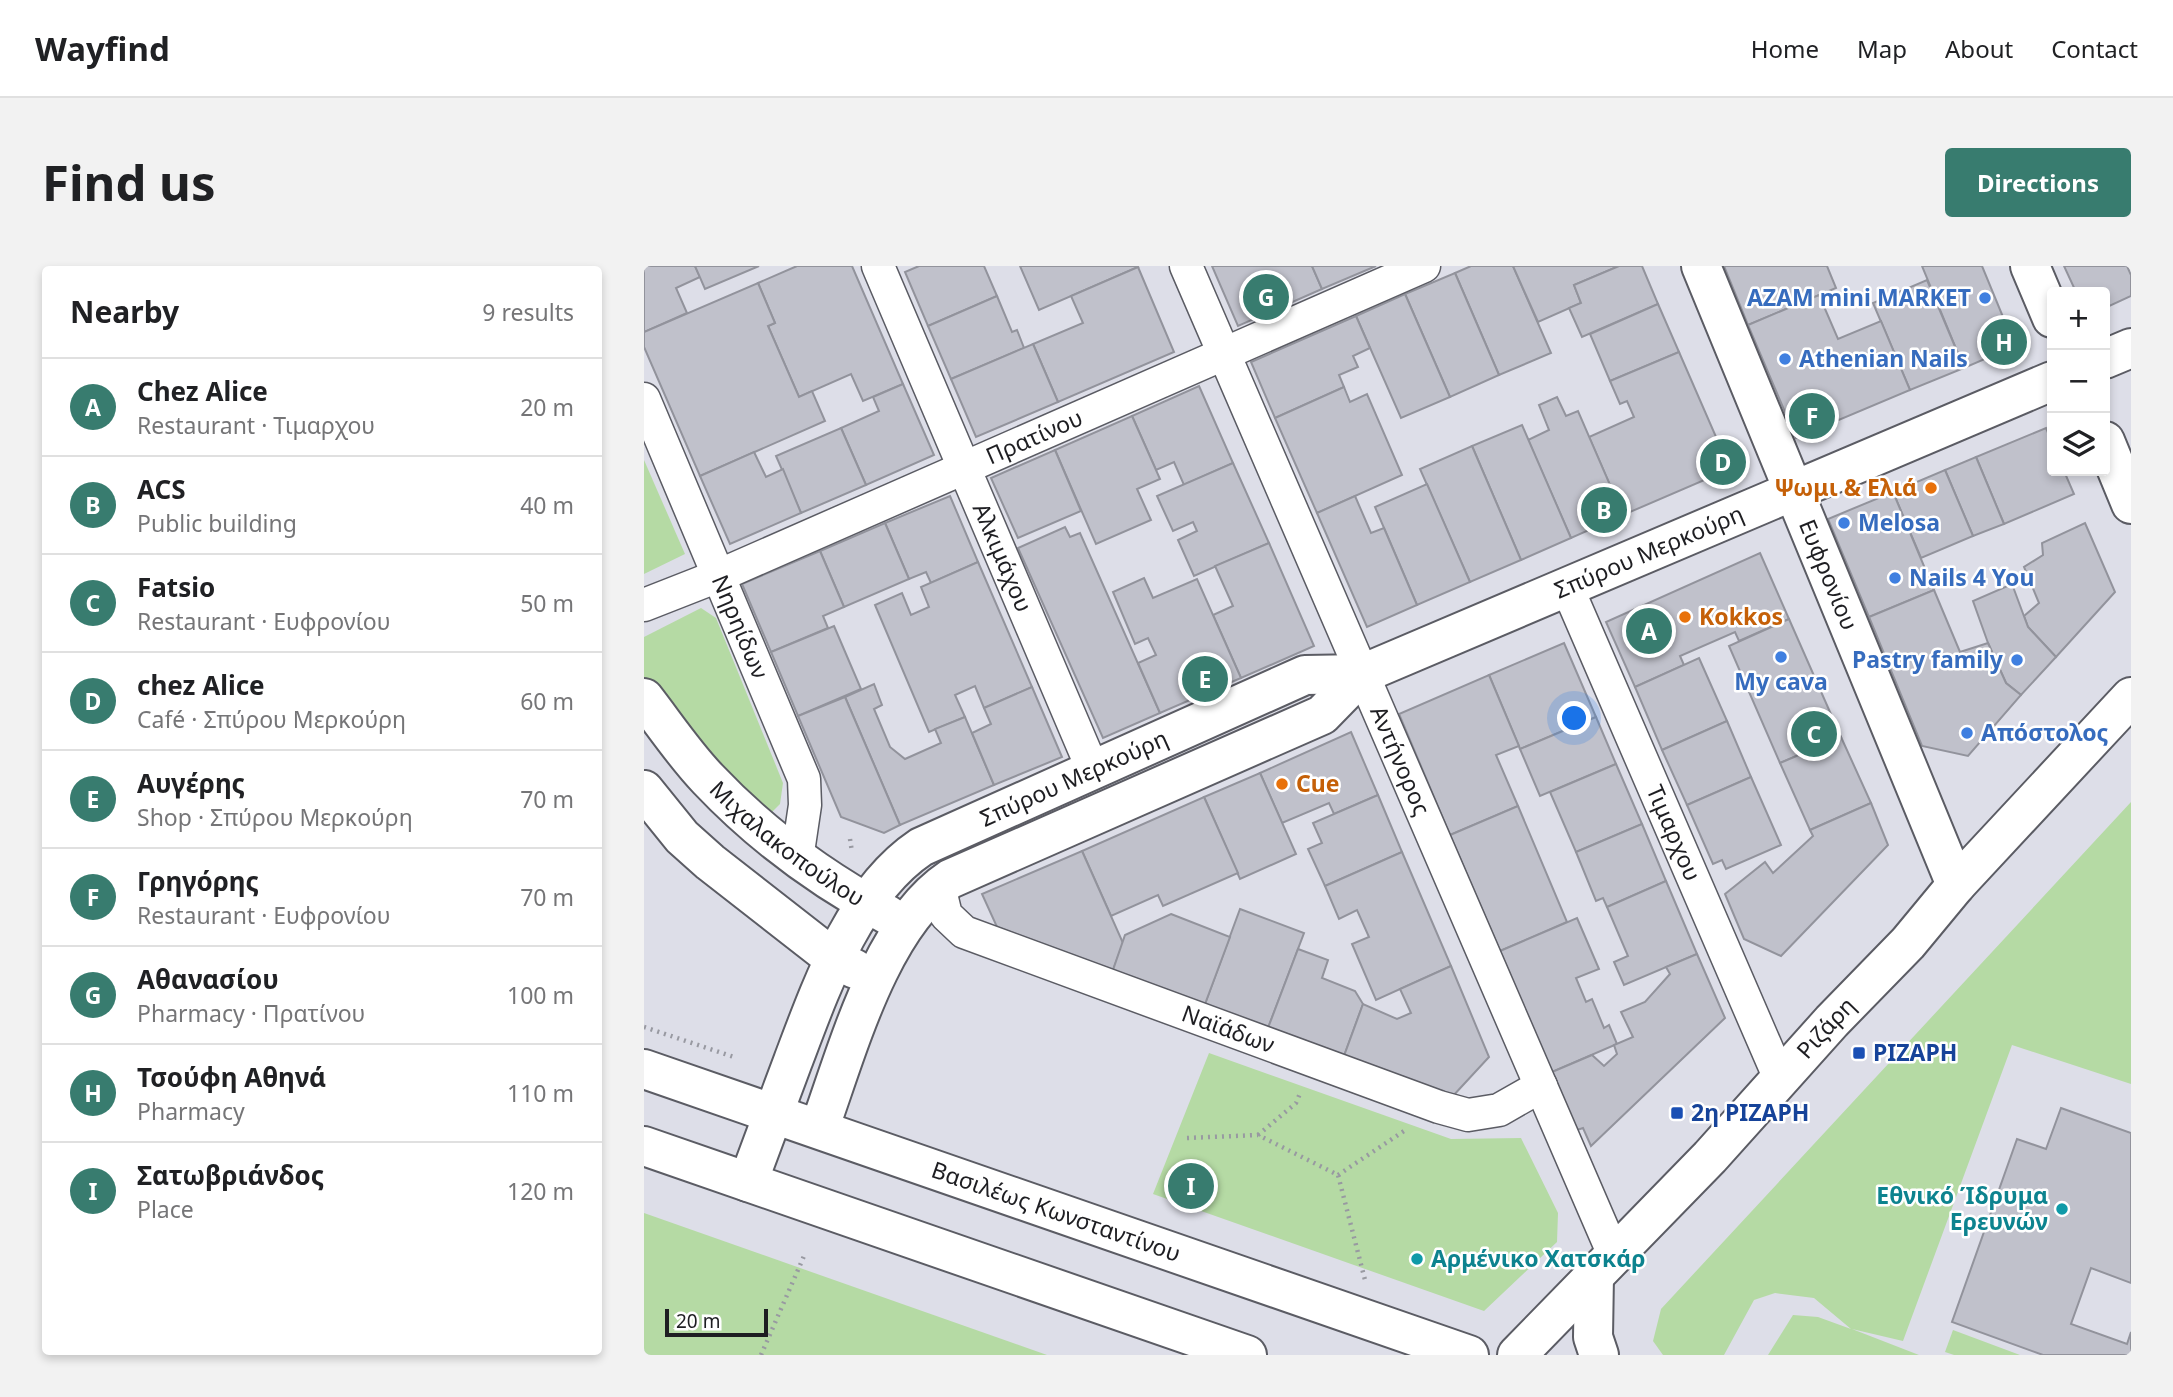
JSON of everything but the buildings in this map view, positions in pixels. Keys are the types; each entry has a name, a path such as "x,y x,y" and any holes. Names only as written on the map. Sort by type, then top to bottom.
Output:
{"main road":[{"name":"Ευφρονίου","path":"1701,266 1956,885"},
{"path":"2030,266 2047,306"},
{"path":"2110,357 2131,348"},
{"name":"Σπύρου Μερκούρη","path":"833,958 867,904 895,868 921,847 1305,675 1362,674 2047,384"},
{"path":"2110,453 2131,504"},
{"name":"Σπύρου Μερκούρη","path":"905,924 939,886 950,879 1322,715 1362,674"},
{"name":"Ριζάρη","path":"1517,1355 1710,1157 1908,943 1956,885 2131,697"},
{"name":"Μιχαλακοπούλου","path":"644,698 706,777 748,819 835,886 905,924"},
{"path":"644,790 682,837 710,862 833,958 874,979"},
{"path":"797,859 833,867 854,868 921,847"},
{"path":"819,1129 874,979 905,924"},
{"path":"748,1182 833,958"},
{"name":"Βασιλέως Κωνσταντίνου","path":"644,1069 1469,1355"},
{"path":"644,1146 1247,1355"},
{"path":"1600,1355 1593,1336 1604,1265"}],"street":[{"name":"Αλκιμάχου","path":"878,266 1093,770"},
{"name":"Αντήνορος","path":"1186,266 1541,1087 1604,1265"},
{"name":"Πρατίνου","path":"644,605 718,576 1424,266"},
{"name":"Νηρηίδων","path":"644,399 804,779 805,805 797,859"},
{"name":"Τιμαρχου","path":"1566,587 1780,1079"},
{"name":"Ναϊάδων","path":"939,886 946,915 964,932 1438,1107 1468,1115 1499,1110 1541,1087"}],"path":[{"path":"644,1027 734,1057"},
{"path":"1258,1135 1296,1103 1312,1061"},
{"path":"1338,1175 1438,1107"},
{"path":"1187,1138 1258,1135 1338,1175 1365,1283"},
{"path":"761,1355 804,1256"}],"green space":[{"path":"644,460 685,554 644,574"},
{"path":"701,608 716,618 783,783 780,804 770,814 755,813 644,683 644,637"},
{"path":"2131,802 2131,1084 2012,1045 1903,1341 1852,1329 1919,1355 1768,1355 1793,1315 1818,1317 1851,1329 1814,1298 1775,1293 1754,1300 1724,1355 1663,1355 1653,1341 1661,1309"},
{"path":"1209,1053 1451,1139 1521,1138 1558,1213 1557,1242 1484,1311 1153,1194"},
{"path":"644,1213 1047,1355 644,1355"},
{"path":"1953,1330 2020,1355 1954,1355 1945,1352"}],"place":[{"name":"Αθανασίου","path":"1266,297"},
{"name":"AZAM mini MARKET","path":"1985,298"},
{"name":"Τσούφη Αθηνά","path":"2004,342"},
{"name":"Athenian Nails","path":"1785,359"},
{"name":"Γρηγόρης","path":"1812,416"},
{"name":"chez Alice","path":"1723,462"},
{"name":"Ψωμι & Ελιά","path":"1931,488"},
{"name":"ACS","path":"1604,510"},
{"name":"Melosa","path":"1844,523"},
{"name":"Nails 4 You","path":"1895,578"},
{"name":"Kokkos","path":"1685,617"},
{"name":"Chez Alice","path":"1649,631"},
{"name":"My cava","path":"1781,657"},
{"name":"Pastry family","path":"2017,660"},
{"name":"Αυγέρης","path":"1205,679"},
{"name":"Απόστολος","path":"1967,733"},
{"name":"Fatsio","path":"1814,734"},
{"name":"Cue","path":"1282,784"},
{"name":"ΡΙΖΑΡΗ","path":"1859,1053"},
{"name":"2η ΡΙΖΑΡΗ","path":"1677,1113"},
{"name":"Σατωβριάνδος","path":"1191,1186"},
{"name":"Εθνικό Ίδρυμα Ερευνών","path":"2062,1209"},
{"name":"Αρμένικο Χατσκάρ","path":"1417,1259"}]}
